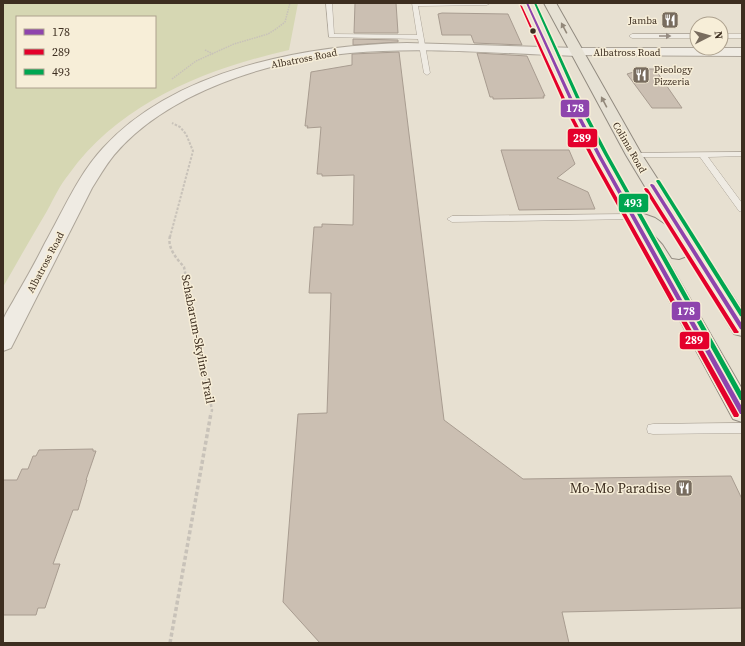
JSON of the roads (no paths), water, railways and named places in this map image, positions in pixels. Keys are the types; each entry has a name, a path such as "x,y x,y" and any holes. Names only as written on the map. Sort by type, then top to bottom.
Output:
{"main road":[{"path":"527,3 579,117 742,412"},
{"name":"Colima Road","path":"550,3 634,156 739,317"},
{"path":"633,217 645,220 660,227 669,237 701,290 739,317"}],"street":[{"name":"Albatross Road","path":"3,342 90,177 108,152 129,132 150,116 175,100 201,87 256,67 317,53 423,42 549,52 742,52"}],"lane":[{"path":"329,3 331,36 423,42"},
{"path":"427,73 423,42 415,4 487,3"},
{"path":"632,36 689,36"},
{"path":"729,36 742,36"},
{"path":"702,154 742,209"},
{"path":"634,156 742,154"},
{"path":"452,219 633,217"},
{"path":"653,429 742,428"}],"place":[{"name":"Jamba","path":"670,20"},
{"name":"Pieology Pizzeria","path":"641,75"},
{"name":"Mo-Mo Paradise","path":"684,488"}]}
